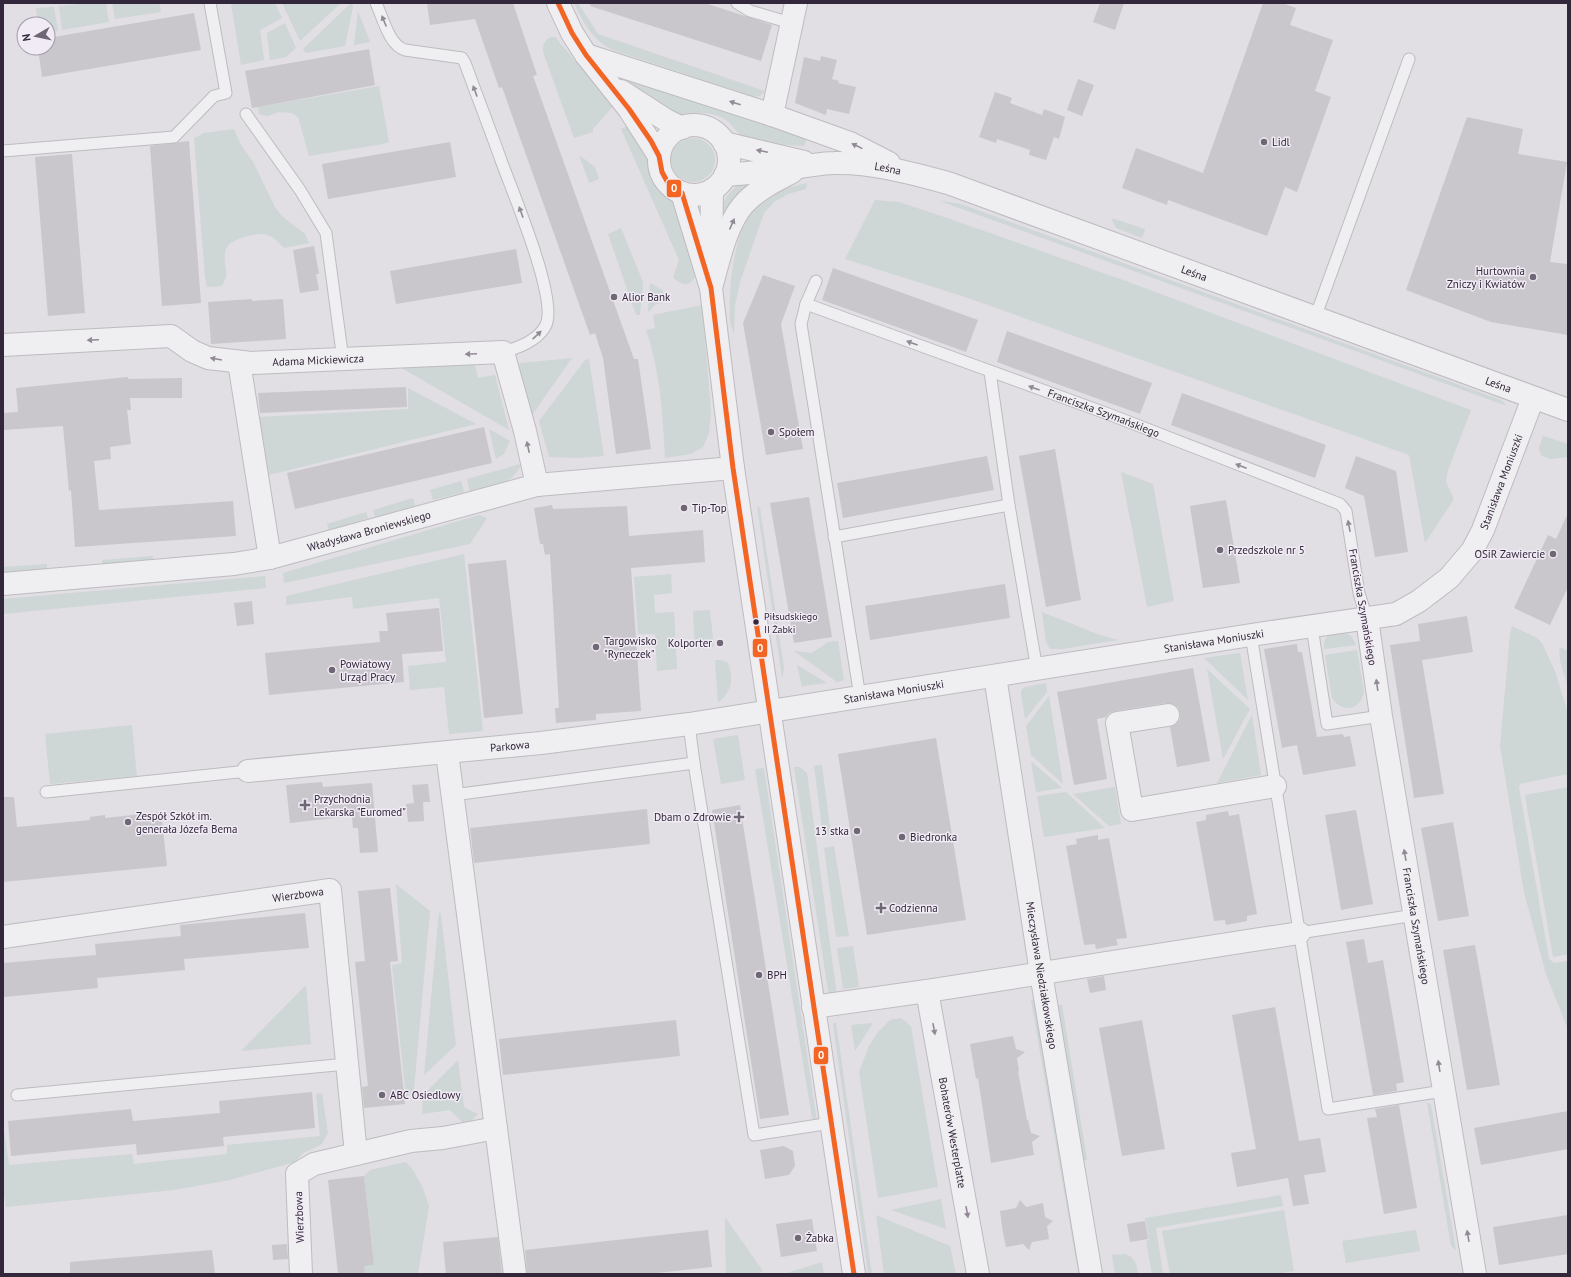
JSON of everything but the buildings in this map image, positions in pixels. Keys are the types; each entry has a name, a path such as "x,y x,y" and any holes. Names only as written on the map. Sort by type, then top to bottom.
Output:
{"street":[{"path":"558,3 572,33 586,55 629,110 659,156 662,172 668,183 677,191 682,193 699,195 719,183"},
{"path":"772,115 794,13"},
{"path":"586,55 772,115 850,143 904,172"},
{"path":"610,84 666,120 682,128"},
{"path":"659,156 666,139 675,131 682,128 697,126 708,128 717,134 724,143 728,154 729,165 719,183 711,288"},
{"name":"Leśna","path":"724,143 779,155 807,166"},
{"name":"Leśna","path":"719,183 807,166 836,163 858,164 904,172 948,183 1568,410"},
{"path":"711,288 721,252 736,216 743,205 751,197 771,183 807,166"},
{"path":"682,193 711,288 733,468 854,1274"},
{"name":"Adama Mickiewicza","path":"3,345 171,336 192,350 208,358 251,363 503,352"},
{"path":"503,352 525,431 537,485"},
{"path":"239,362 270,558"},
{"name":"Stanisława Moniuszki","path":"770,712 799,706 1037,670 1251,635 1396,614 1408,608 1449,578 1472,551 1483,530 1533,398"},
{"name":"Władysława Broniewskiego","path":"3,584 234,564 270,558 537,485 733,468"},
{"name":"Franciszka Szymańskiego","path":"1367,619 1381,716 1474,1274"},
{"name":"Mieczysława Niedziałkowskiego","path":"995,676 1041,973 1091,1274"},
{"name":"Parkowa","path":"248,771 541,743 770,712"},
{"path":"1168,715 1117,723 1132,810 1275,786"},
{"path":"447,753 515,1274"},
{"name":"Wierzbowa","path":"3,937 330,890 356,1154"},
{"path":"813,1007 927,991 1299,933"},
{"name":"Bohaterów Westerplatte","path":"927,991 978,1274"},
{"name":"Wierzbowa","path":"301,1274 297,1174 314,1164 411,1141 443,1138 496,1128"}],"lane":[{"path":"3,151 174,137 214,96 226,93 210,3"},
{"path":"376,3 393,42 398,48 462,58 536,252 546,294 548,309 546,325 537,336 526,344 503,352"},
{"path":"737,3 750,11 794,13"},
{"path":"1315,318 1409,59"},
{"path":"246,114 300,190 326,233 343,360"},
{"path":"816,281 806,304 801,324 860,697"},
{"name":"Franciszka Szymańskiego","path":"806,304 1111,415 1340,504 1346,511 1359,593 1367,619"},
{"path":"990,372 1009,505 1037,670"},
{"path":"834,537 1009,505"},
{"path":"1312,627 1327,724 1381,716"},
{"path":"1251,635 1328,1109 1443,1091"},
{"path":"689,724 754,1135 831,1123"},
{"path":"453,795 694,763"},
{"path":"46,792 248,771"},
{"path":"1299,933 1415,915"},
{"path":"17,1095 347,1064"}],"shaded area":[{"path":"106,3 109,22 62,30 59,6"},
{"path":"112,3 159,3 161,12 115,19"},
{"path":"231,3 275,3 282,18 260,30 264,60 241,65"},
{"path":"282,3 341,3 300,41"},
{"path":"351,3 353,6 345,46 306,53 303,49"},
{"path":"574,3 578,3 598,34 765,91 760,96 754,97 613,50 599,41 589,30"},
{"path":"54,7 56,16 37,16 36,8"},
{"path":"358,11 370,42 354,45"},
{"path":"56,19 58,31 56,31"},
{"path":"285,23 296,48 286,57 270,60 267,33"},
{"path":"551,37 555,37 613,106 593,129 593,132 574,138 543,52 544,43"},
{"path":"622,78 807,137 804,146 766,143 746,139 740,135 726,120 715,115 696,113 678,117"},
{"path":"379,86 389,142 383,144 309,156 298,117 292,113 279,112 267,116 259,114 258,107"},
{"path":"626,127 631,128 649,159 653,179 667,195 677,201 696,275 688,284 683,284 673,278 679,260 621,129"},
{"path":"234,129 241,145 253,162 275,207 283,217 305,234 309,243 284,248 272,237 264,234 255,234 234,241 228,246 225,253 226,277 222,286 207,287 194,138 204,133"},
{"path":"693,138 705,142 711,148 715,160 711,172 705,178 693,182 681,178 675,172 671,160 675,148 681,142"},
{"path":"579,155 595,167 599,179 589,183"},
{"path":"757,177 720,234 720,210 727,196 744,180"},
{"path":"807,183 806,189 788,194 774,202 764,213 740,282 735,305 734,334 730,319 731,277 737,244 748,217 755,207 766,197 785,189"},
{"path":"875,200 899,202 950,219 1123,280 1471,410 1448,470 1446,482 1454,499 1425,543 1409,455 965,297 845,259"},
{"path":"940,201 961,204 1501,400 1507,406"},
{"path":"1111,218 1145,229 1142,238 1116,228"},
{"path":"621,228 643,282 640,315 637,315 635,312 608,234"},
{"path":"650,283 662,290 667,301 655,305 648,312"},
{"path":"702,305 711,411 709,433 703,447 691,454 665,458 662,409 658,377 646,330 655,328 653,315"},
{"path":"572,358 532,415 518,371 520,363"},
{"path":"589,359 604,456 578,458 549,457 539,421 585,360"},
{"path":"474,361 478,378 495,375 509,430 393,363"},
{"path":"408,388 476,424 269,475 259,417 408,409"},
{"path":"489,429 510,441 504,454 496,459"},
{"path":"1543,436 1568,444 1568,457 1550,459 1541,455 1539,448"},
{"path":"521,464 517,471 507,481 470,492 467,479"},
{"path":"1121,472 1153,484 1174,601 1147,607"},
{"path":"461,481 464,492 433,500 430,490"},
{"path":"413,498 415,506 375,517 373,510"},
{"path":"757,506 760,508 784,668 782,678"},
{"path":"366,512 368,518 329,531 327,524"},
{"path":"479,515 487,518 470,544 284,583 283,573"},
{"path":"464,554 483,731 449,734 444,687 410,690 408,666 446,662 439,598 353,609 352,597 286,605 286,596"},
{"path":"153,556 153,562 103,567 102,560"},
{"path":"47,564 47,571 3,575 3,567"},
{"path":"671,574 672,593 654,595 655,613 674,612 677,669 657,671 655,634 638,634 634,577"},
{"path":"265,576 266,588 3,614 3,599"},
{"path":"710,610 714,647 695,649 693,611"},
{"path":"1042,612 1100,635 1118,640 1062,649 1050,649 1046,642"},
{"path":"1512,626 1537,638 1542,643 1555,671 1568,713 1568,774 1520,784 1519,787 1549,959 1554,963 1568,961 1568,1030 1546,974 1524,892 1500,746"},
{"path":"1344,631 1352,637 1356,645 1324,649 1324,642 1328,635"},
{"path":"838,641 844,680 837,682 794,651 812,653 828,642"},
{"path":"1560,647 1568,651 1568,687 1560,662"},
{"path":"1357,650 1364,692 1359,703 1350,708 1345,708 1336,703 1332,698 1325,655"},
{"path":"1240,653 1248,700 1204,658"},
{"path":"715,660 721,660 728,663 731,675 729,689 718,703"},
{"path":"797,665 827,683 802,686"},
{"path":"1207,669 1250,709 1223,759"},
{"path":"1046,683 1047,692 1025,719 1021,693 1022,689 1025,687"},
{"path":"1049,696 1063,784 1031,755 1026,726"},
{"path":"1252,715 1261,775 1217,783"},
{"path":"132,725 137,776 50,784 45,734"},
{"path":"738,735 745,780 721,784 713,739"},
{"path":"1031,761 1062,788 1036,792"},
{"path":"822,765 831,835 823,836 814,766"},
{"path":"794,767 800,767 807,773 837,996 829,997"},
{"path":"764,768 817,1121 812,1118 755,769"},
{"path":"1115,787 1121,824 1109,826 1073,794"},
{"path":"1568,787 1568,954 1553,957 1525,795"},
{"path":"1066,792 1105,828 1044,837 1037,796"},
{"path":"834,846 849,936 836,937 824,848"},
{"path":"396,884 430,911 414,1089 406,1098 392,965 402,963"},
{"path":"439,912 441,915 456,1045 424,1075"},
{"path":"853,946 859,987 843,989 837,948"},
{"path":"306,985 311,1044 241,1051"},
{"path":"1031,1000 1034,1000 1077,1266"},
{"path":"1058,1005 1062,1005 1087,1160 1084,1160"},
{"path":"901,1018 911,1026 938,1187 878,1198 859,1072 869,1046 878,1032 890,1020"},
{"path":"836,1022 872,1274 868,1274 833,1024"},
{"path":"873,1023 855,1051 851,1025"},
{"path":"458,1060 464,1107 478,1114 470,1122 464,1124 450,1110 422,1114 423,1095"},
{"path":"322,1093 328,1133 322,1144 303,1153 295,1162 230,1180 174,1190 6,1207 3,1187 3,1124 9,1165 132,1154 134,1164 227,1154 227,1145 320,1136 316,1094"},
{"path":"1427,1102 1431,1105 1456,1250 1451,1246"},
{"path":"406,1162 413,1170 423,1188 429,1206 418,1274 365,1274 364,1266 374,1265 364,1176 370,1170"},
{"path":"1281,1195 1283,1206 1156,1228 1163,1274 1152,1274 1146,1241 1149,1240 1145,1218"},
{"path":"941,1199 946,1229 891,1210"},
{"path":"1284,1210 1294,1271 1275,1274 1170,1274 1162,1231"},
{"path":"876,1215 950,1246 956,1274 884,1274"},
{"path":"725,1217 763,1271 757,1274 726,1274"},
{"path":"1416,1230 1420,1251 1346,1263 1342,1241"},
{"path":"1125,1254 1131,1257 1135,1262 1138,1274 1115,1274 1112,1255"},
{"path":"822,1262 824,1274 784,1274"}],"transit line":[{"name":"0","path":"558,3 572,33 586,55 629,109 651,141 659,156 662,172 668,183 677,191 682,193 711,288 733,468 854,1274"}],"place":[{"name":"Lidl","path":"1264,142"},
{"name":"Hurtownia Zniczy i Kwiatów","path":"1533,277"},
{"name":"Alior Bank","path":"614,297"},
{"name":"Społem","path":"771,432"},
{"name":"Tip-Top","path":"684,508"},
{"name":"Przedszkole nr 5","path":"1220,550"},
{"name":"OSiR Zawiercie","path":"1553,554"},
{"name":"Piłsudskiego II Żabki","path":"756,622"},
{"name":"Kolporter","path":"720,643"},
{"name":"Targowisko \"Ryneczek\"","path":"596,647"},
{"name":"Powiatowy Urząd Pracy","path":"332,670"},
{"name":"Przychodnia Lekarska \"Euromed\"","path":"305,805"},
{"name":"Dbam o Zdrowie","path":"739,817"},
{"name":"Zespół Szkół im. generała Józefa Bema","path":"128,822"},
{"name":"13 stka","path":"857,831"},
{"name":"Biedronka","path":"902,837"},
{"name":"Codzienna","path":"881,908"},
{"name":"BPH","path":"759,975"},
{"name":"ABC Osiedlowy","path":"382,1095"},
{"name":"Żabka","path":"798,1238"}]}
